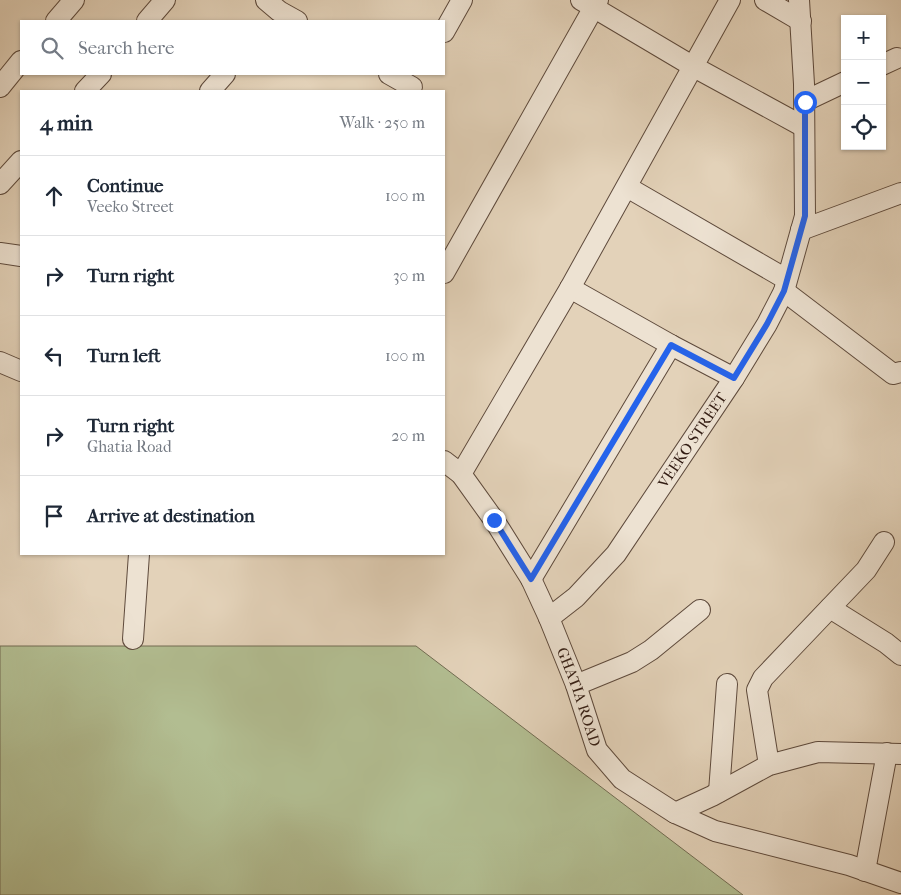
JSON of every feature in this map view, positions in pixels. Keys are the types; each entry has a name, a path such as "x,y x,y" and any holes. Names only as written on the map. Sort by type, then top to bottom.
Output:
{"street":[{"path":"57,20 74,0"},
{"path":"148,20 165,0"},
{"path":"445,30 462,0"},
{"path":"461,474 570,288 730,0"},
{"path":"765,0 801,21"},
{"name":"VEEKO STREET","path":"549,618 576,597 616,554 734,378 767,324 785,285 805,216 805,102 799,0"},
{"path":"445,271 591,2 694,67 804,127"},
{"path":"276,8 296,20"},
{"path":"0,87 20,62"},
{"path":"86,90 100,75"},
{"path":"211,90 224,75"},
{"path":"392,75 414,84"},
{"path":"805,102 841,84"},
{"path":"0,184 20,162"},
{"path":"627,187 785,285 893,374 901,372"},
{"path":"801,230 901,193"},
{"path":"0,253 20,256"},
{"path":"570,288 734,378"},
{"path":"531,579 671,345"},
{"path":"0,362 20,371"},
{"name":"GHATIA ROAD","path":"445,462 461,474 494,520 531,579 576,685 597,750 622,779 675,813 715,831 865,870 901,883"},
{"path":"769,765 757,690 763,678 866,570 884,542"},
{"path":"133,639 139,555"},
{"path":"830,608 886,643 901,655"},
{"path":"576,685 632,662 651,650 700,610"},
{"path":"719,792 727,684"},
{"path":"675,813 769,765 818,752 894,754 865,870"}],"green space":[{"path":"0,646 416,646 743,895 0,895"}],"route":[{"path":"494,520 531,579 671,345 734,378 767,324 784,291 805,216 805,102"}]}
